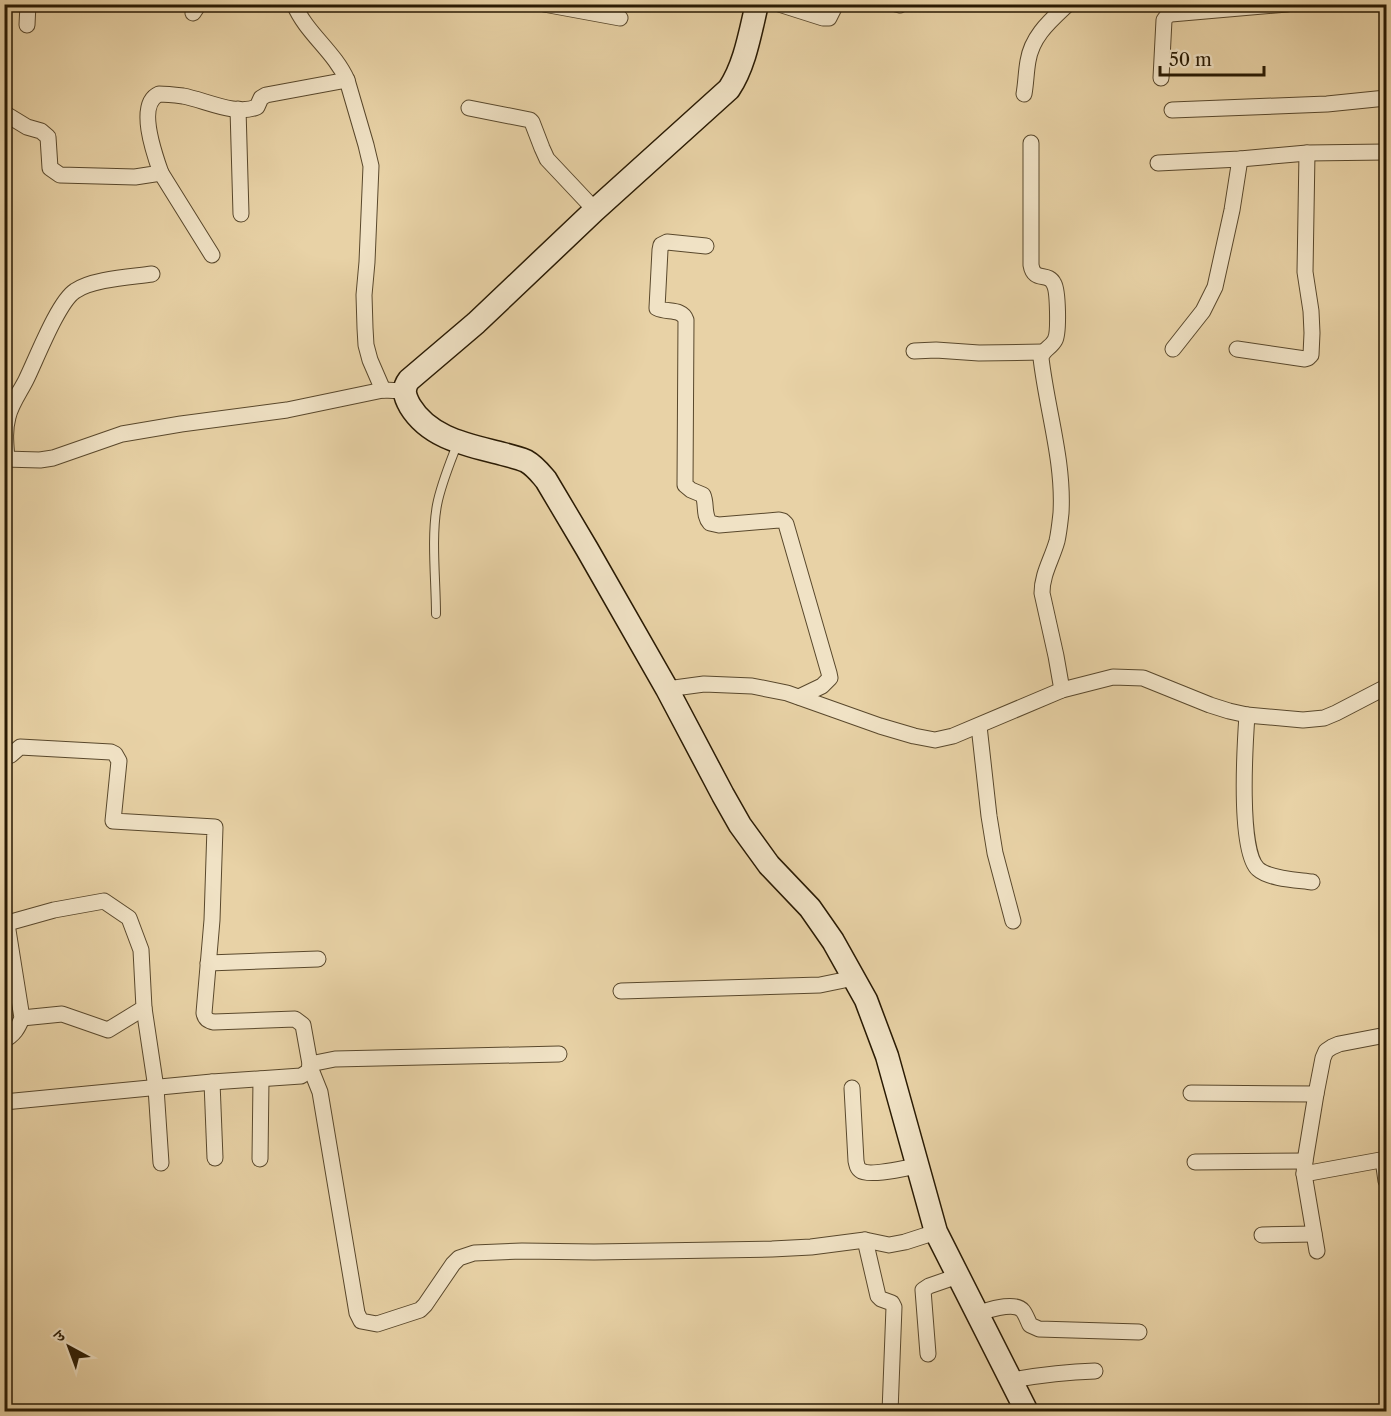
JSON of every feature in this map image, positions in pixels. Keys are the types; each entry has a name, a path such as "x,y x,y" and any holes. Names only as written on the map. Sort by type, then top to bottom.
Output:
{"street":[{"path":"27,24 28,4"},
{"path":"294,4 304,22 336,60 347,80 371,166 364,295 366,345 370,360 394,391 406,398 414,412 439,434 458,442 523,460 538,470 552,488 667,689 740,825 769,865 810,908 833,941 866,999 887,1056 936,1232 1027,1412"},
{"path":"544,4 620,18"},
{"path":"152,274 81,287 67,299 12,405 5,436 6,459 53,458 122,434 287,410 394,391 476,323 595,210 729,90 742,61 757,4"},
{"path":"779,4 823,18 829,18 836,4"},
{"path":"1024,94 1028,59 1034,40 1047,23 1068,4"},
{"path":"1161,78 1164,20 1167,16 1287,4"},
{"path":"212,255 161,173 149,131 150,103 155,96 159,94 183,96 230,108 254,109 259,105 261,98 266,95 347,80"},
{"path":"1172,110 1327,104 1386,99"},
{"path":"469,108 530,120 547,159 595,210"},
{"path":"238,109 241,214"},
{"path":"4,113 27,127 45,134 48,139 50,168 60,175 135,177 161,173"},
{"path":"914,351 1042,352 1053,343 1057,334 1055,286 1048,278 1037,276 1031,265 1031,143"},
{"path":"1158,163 1306,153 1386,152"},
{"path":"1237,349 1305,359 1311,355 1311,311 1305,272 1306,153"},
{"path":"1173,349 1203,311 1215,287 1232,210 1240,159"},
{"path":"706,246 667,242 661,245 660,250 657,308 681,313 686,320 685,485 703,495 706,517 710,523 719,525 779,520 786,524 830,678 822,686 799,697"},
{"path":"1042,352 1042,365 1056,443 1061,500 1057,540 1042,583 1042,593 1062,690"},
{"path":"667,689 704,684 741,685 777,690 880,726 926,739 945,739 1062,690 1113,677 1143,678 1210,705 1247,715 1303,720 1323,718 1386,687"},
{"path":"1247,715 1244,761 1250,857 1259,870 1267,875 1312,882"},
{"path":"979,726 995,854 1013,921"},
{"path":"4,758 20,747 111,752 119,761 113,821 215,827 212,920 204,1013 207,1020 214,1022 295,1019 303,1025 310,1066 320,1092 357,1313 364,1323 377,1324 420,1310 453,1263 459,1258 474,1253 772,1249 865,1240 890,1245 936,1232"},
{"path":"4,1040 14,1034 22,1018 6,924 54,910 104,901 129,918 141,950 144,1008 156,1088 161,1163"},
{"path":"208,963 318,959"},
{"path":"621,991 820,985 854,978"},
{"path":"22,1018 62,1014 108,1030 144,1008"},
{"path":"1317,1251 1305,1167 1323,1058 1326,1051 1339,1044 1386,1035"},
{"path":"310,1066 335,1059 559,1054"},
{"path":"4,1102 301,1076 309,1071 310,1066"},
{"path":"260,1159 261,1079"},
{"path":"212,1082 215,1158"},
{"path":"852,1088 856,1161 861,1171 869,1173 917,1166"},
{"path":"1191,1093 1316,1094"},
{"path":"1195,1162 1305,1167 1385,1160 1386,1181"},
{"path":"1262,1235 1314,1234"},
{"path":"865,1240 878,1296 894,1306 890,1412"},
{"path":"928,1354 923,1290 958,1276"},
{"path":"978,1313 1009,1306 1023,1312 1030,1325 1039,1329 1139,1332"},
{"path":"1012,1380 1054,1373 1095,1371"}],"lane":[{"path":"436,614 435,522 437,504 458,442"}]}
